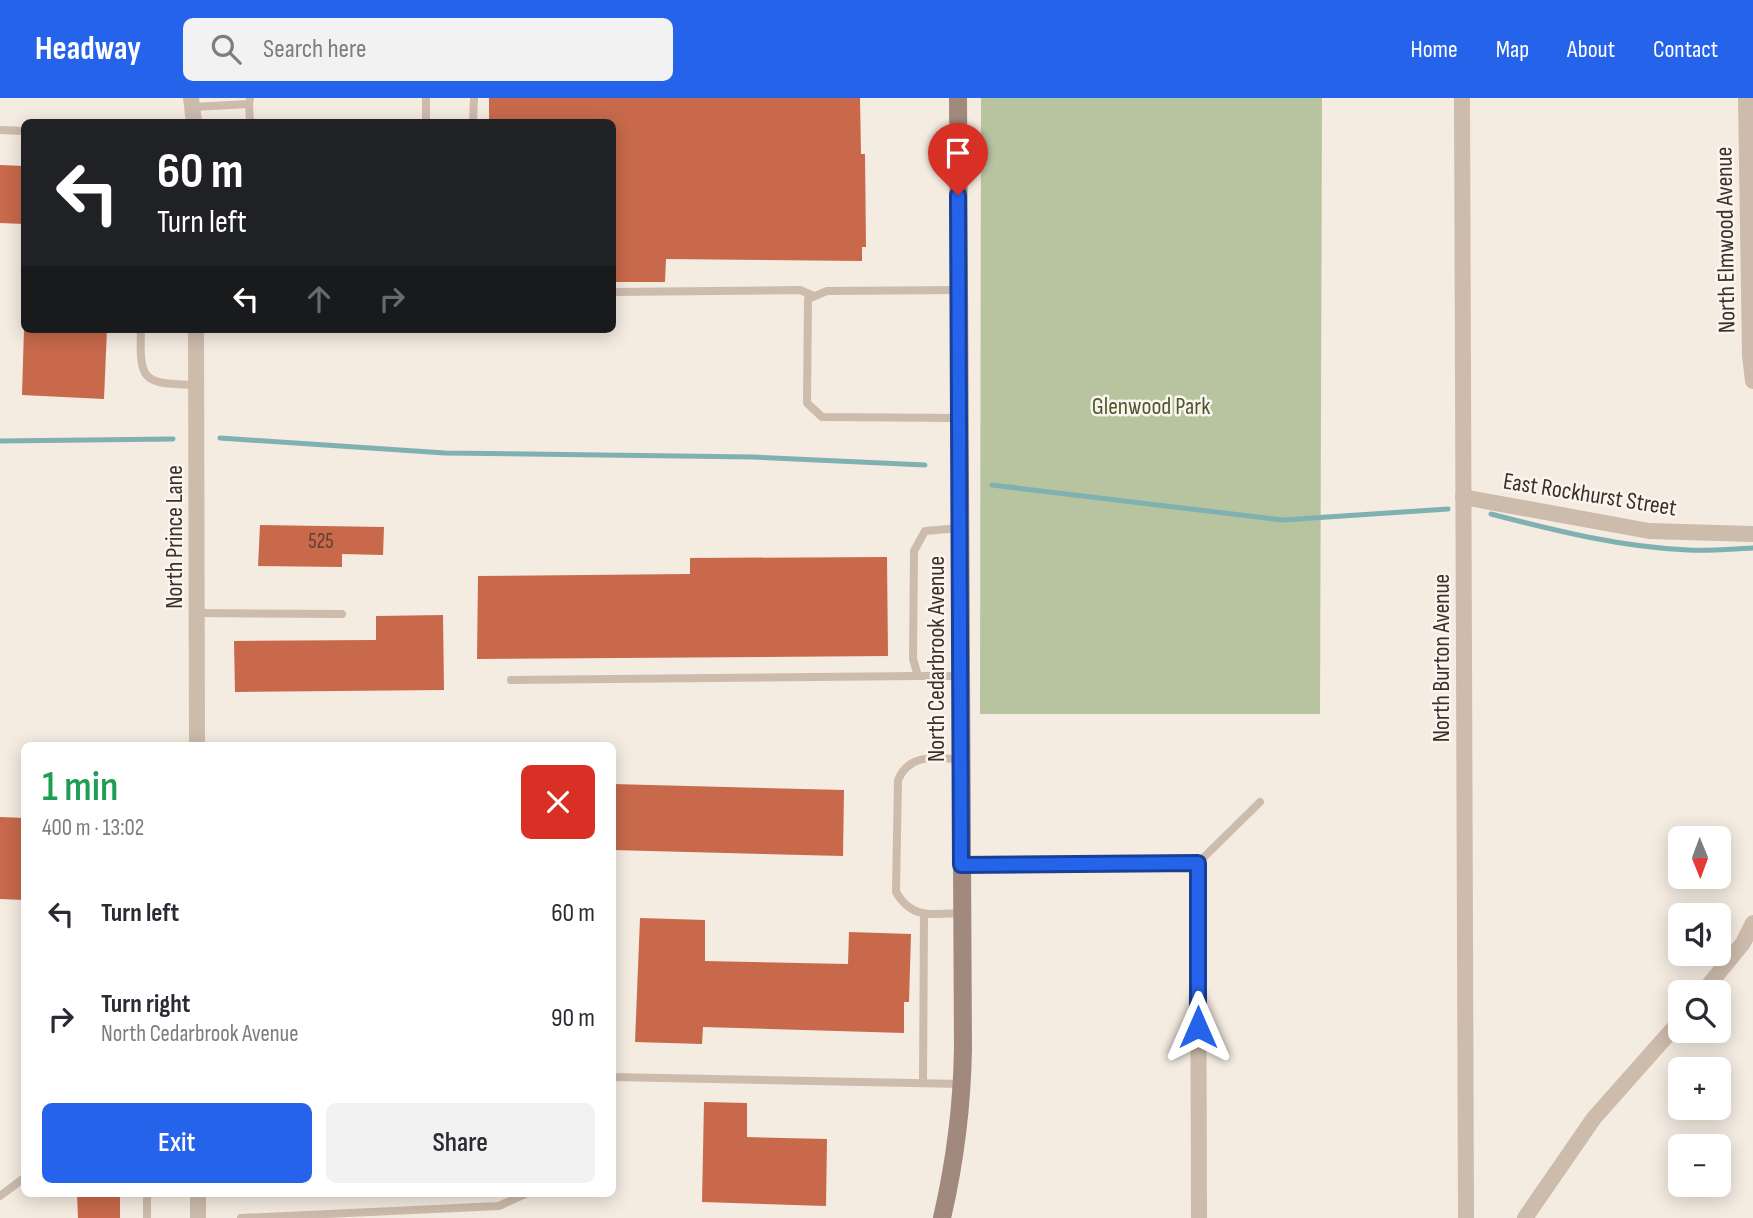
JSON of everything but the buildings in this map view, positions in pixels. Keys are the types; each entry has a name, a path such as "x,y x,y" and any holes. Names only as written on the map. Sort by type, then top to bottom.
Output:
{"street":[{"name":"North Cedarbrook Avenue","path":"943,1218 958,1132 962,1084 958,98"},
{"name":"North Burton Avenue","path":"1462,98 1466,1218"},
{"name":"North Elmwood Avenue","path":"1746,98 1750,355 1753,381"},
{"name":"North Prince Lane","path":"196,333 197,742"},
{"name":"East Rockhurst Street","path":"1463,497 1649,531 1753,534"},
{"path":"961,865 1198,863 1199,1218"},
{"path":"1713,980 1743,943 1753,923"},
{"path":"1525,1218 1594,1118 1668,1035"},
{"path":"198,1197 198,1218"}],"lane":[{"path":"426,98 426,119"},
{"path":"473,119 474,98"},
{"path":"193,109 249,101 250,119"},
{"path":"0,130 21,131"},
{"path":"616,292 800,290 814,296"},
{"path":"959,290 827,291 808,299 807,403 822,416 960,418"},
{"path":"142,333 140,362 149,379 159,383 196,385"},
{"path":"918,676 913,659 914,551 925,531 960,528"},
{"path":"197,613 342,614"},
{"path":"511,680 961,676"},
{"path":"961,759 915,759 903,768 898,780 896,892 903,903 913,911 924,914 961,913"},
{"path":"1198,863 1260,802"},
{"path":"923,1083 924,914"},
{"path":"616,1077 962,1084"},
{"path":"0,1196 21,1180"},
{"path":"147,1197 147,1218"},
{"path":"242,1218 499,1206 518,1197"}],"green space":[{"name":"Glenwood Park","path":"981,98 1322,98 1320,714 980,714"}],"waterway":[{"path":"220,438 445,453 753,457 925,465"},
{"path":"0,441 173,439"},
{"path":"992,485 1282,520 1448,509"},
{"path":"1491,514 1638,546 1696,550 1753,548"}],"route":[{"path":"958,195 961,865 1198,863 1198,1027"}]}
